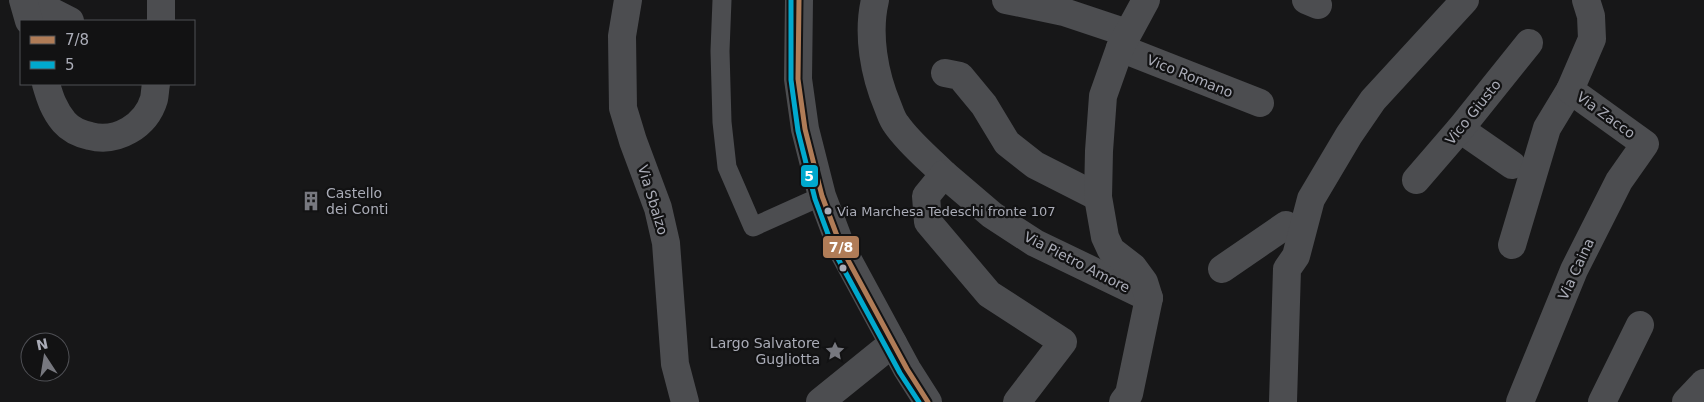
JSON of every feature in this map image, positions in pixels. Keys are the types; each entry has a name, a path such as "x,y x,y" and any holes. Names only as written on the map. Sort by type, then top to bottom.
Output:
{"street":[{"path":"23,0 29,20"},
{"path":"29,0 68,20"},
{"path":"161,20 162,0"},
{"name":"Via Sbalzo","path":"628,0 622,36 623,108 658,208 666,242 675,364 685,402"},
{"path":"798,0 798,79 805,129 822,196 842,249 893,343 928,402"},
{"name":"Via Pietro Amore","path":"875,0 873,8 872,49 880,89 894,122 908,139 944,174 992,215 1035,243 1149,298"},
{"name":"Vico Romano","path":"1006,0 1064,12 1260,103"},
{"path":"1123,402 1129,394 1149,298 1144,282 1133,267 1111,250 1105,237 1098,197 1103,96 1124,41 1146,0"},
{"path":"1283,402 1287,269 1296,256 1311,198 1349,134 1373,100 1465,0"},
{"name":"Via Zacco","path":"1586,0 1591,16 1592,39 1570,90 1646,144"},
{"name":"Vico Giusto","path":"1416,180 1529,43"},
{"path":"945,73 960,76 984,104 1007,143 1035,166 1098,197"},
{"path":"46,85 51,103 65,123 80,134 97,138 117,136 133,129 146,115 154,100 156,85"},
{"path":"1512,245 1547,128 1570,90"},
{"path":"1460,129 1512,165"},
{"name":"Via Caina","path":"1520,402 1574,270 1618,182 1646,144"},
{"path":"944,174 926,196 928,222 989,294 1063,342 1017,402"},
{"path":"1222,268 1286,224"},
{"path":"1602,402 1640,325"},
{"path":"820,402 893,343"},
{"path":"1686,402 1704,383"}],"lane":[{"path":"722,0 720,51 722,122 727,167 753,227 822,196"}],"transit line":[{"name":"5","path":"791,0 791,80 798,131 815,199 835,253 900,373 919,402"},
{"name":"7/8","path":"799,0 798,79 805,129 822,196 842,249 907,369 928,402"}],"place":[{"name":"Castello dei Conti","path":"311,201"},
{"name":"Via Marchesa Tedeschi fronte 107","path":"828,211"},
{"name":"Largo Salvatore Gugliotta","path":"835,351"}]}
